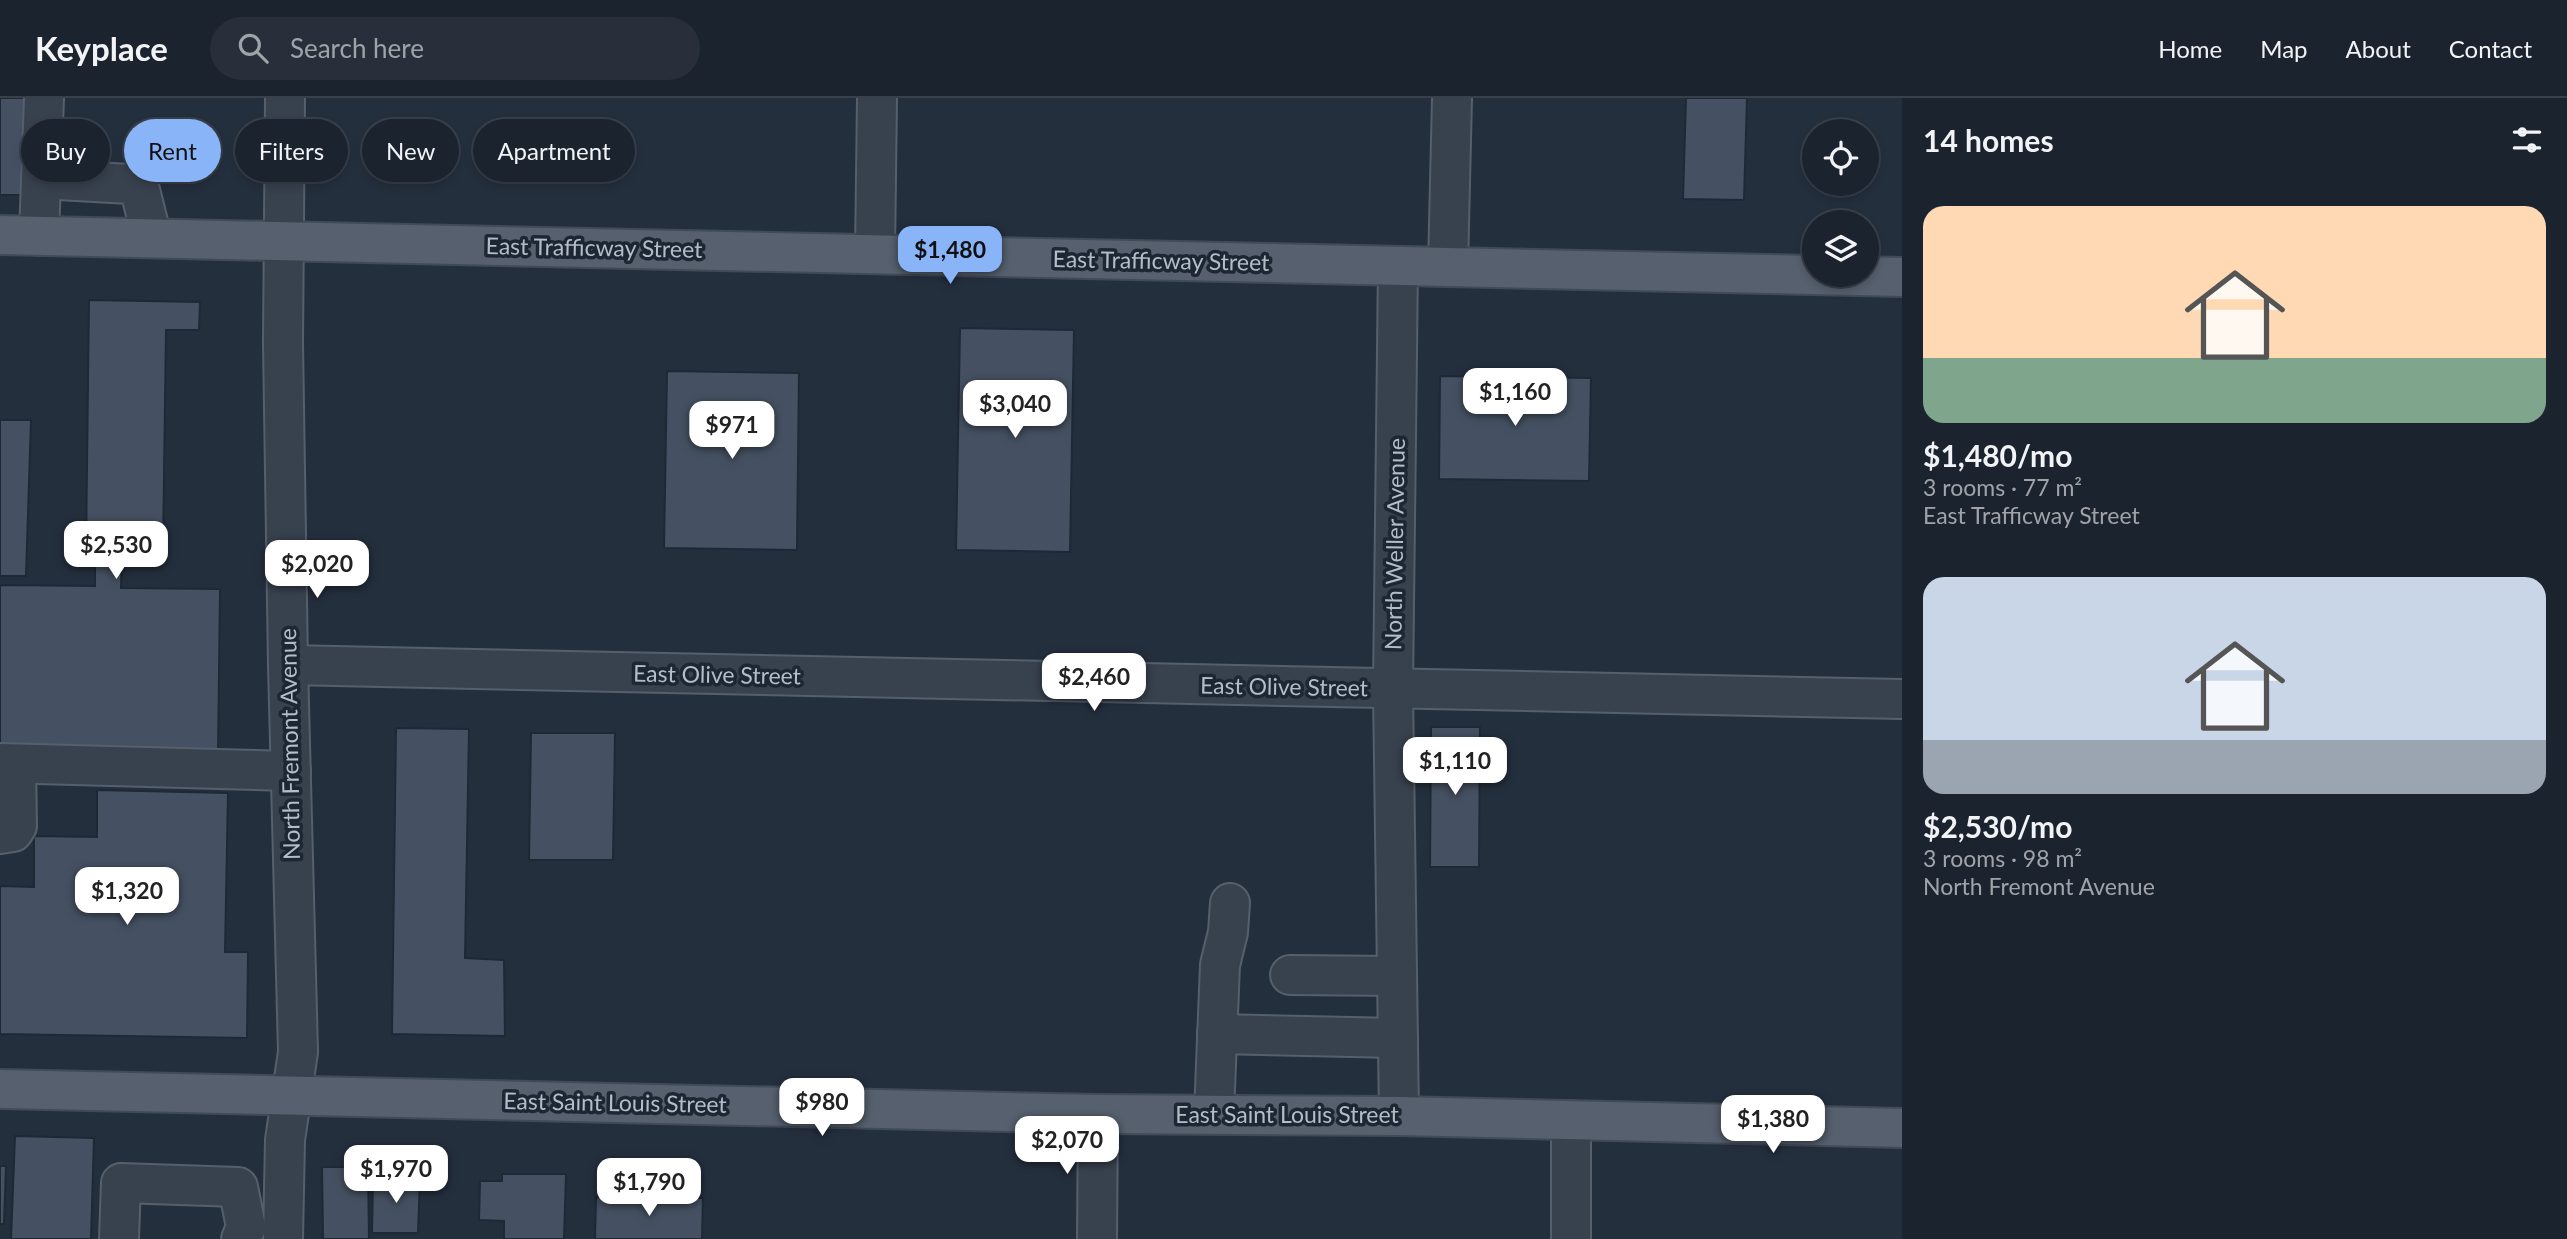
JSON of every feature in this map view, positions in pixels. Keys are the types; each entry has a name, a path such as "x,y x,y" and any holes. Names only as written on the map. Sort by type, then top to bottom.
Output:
{"main road":[{"name":"East Trafficway Street","path":"0,235 1902,277"},
{"name":"East Saint Louis Street","path":"0,1089 1097,1114 1399,1116 1902,1128"}],"street":[{"path":"43,119 44,98"},
{"name":"North Fremont Avenue","path":"283,1231 285,1140 298,1052 288,665 282,241 285,98"},
{"path":"875,254 877,98"},
{"path":"1448,267 1452,98"},
{"path":"39,236 41,182"},
{"path":"100,182 130,184 140,190 152,238"},
{"name":"North Weller Avenue","path":"1398,266 1393,690 1399,1116"},
{"name":"East Olive Street","path":"288,665 1902,699"},
{"path":"0,834 13,832 17,825 8,763 291,771"},
{"path":"1214,1114 1220,965 1228,932 1230,903"},
{"path":"1290,975 1397,976"},
{"path":"1217,1034 1398,1038"},
{"path":"1097,1114 1097,1239"},
{"path":"1571,1120 1571,1239"},
{"path":"118,1239 121,1183 238,1187 243,1233 283,1231"}],"building":[{"path":"0,98 31,98 31,119 21,119 21,182 30,182 30,195 0,195"},
{"path":"1686,98 1747,98 1744,200 1683,199"},
{"path":"89,300 200,302 199,330 166,330 163,550 122,550 121,588 220,589 218,756 0,753 0,585 95,586 95,550 86,550"},
{"path":"960,328 1074,330 1070,552 956,550"},
{"path":"667,371 799,373 797,550 664,548"},
{"path":"1440,376 1591,378 1589,481 1439,479"},
{"path":"0,420 31,420 26,576 0,576"},
{"path":"1431,727 1480,727 1479,867 1430,867"},
{"path":"396,728 469,729 465,958 504,960 505,1036 392,1034"},
{"path":"531,733 615,733 613,860 529,860"},
{"path":"97,790 228,793 225,952 248,952 247,1038 0,1034 0,886 34,887 34,836 97,837"},
{"path":"15,1136 94,1138 91,1239 11,1239"},
{"path":"0,1166 6,1166 4,1224 0,1224"},
{"path":"322,1167 368,1167 369,1239 323,1239"},
{"path":"502,1174 566,1174 564,1239 504,1239 504,1221 479,1220 480,1181 502,1181"},
{"path":"373,1177 420,1178 418,1233 372,1233"},
{"path":"596,1197 703,1198 702,1239 595,1239"}]}
